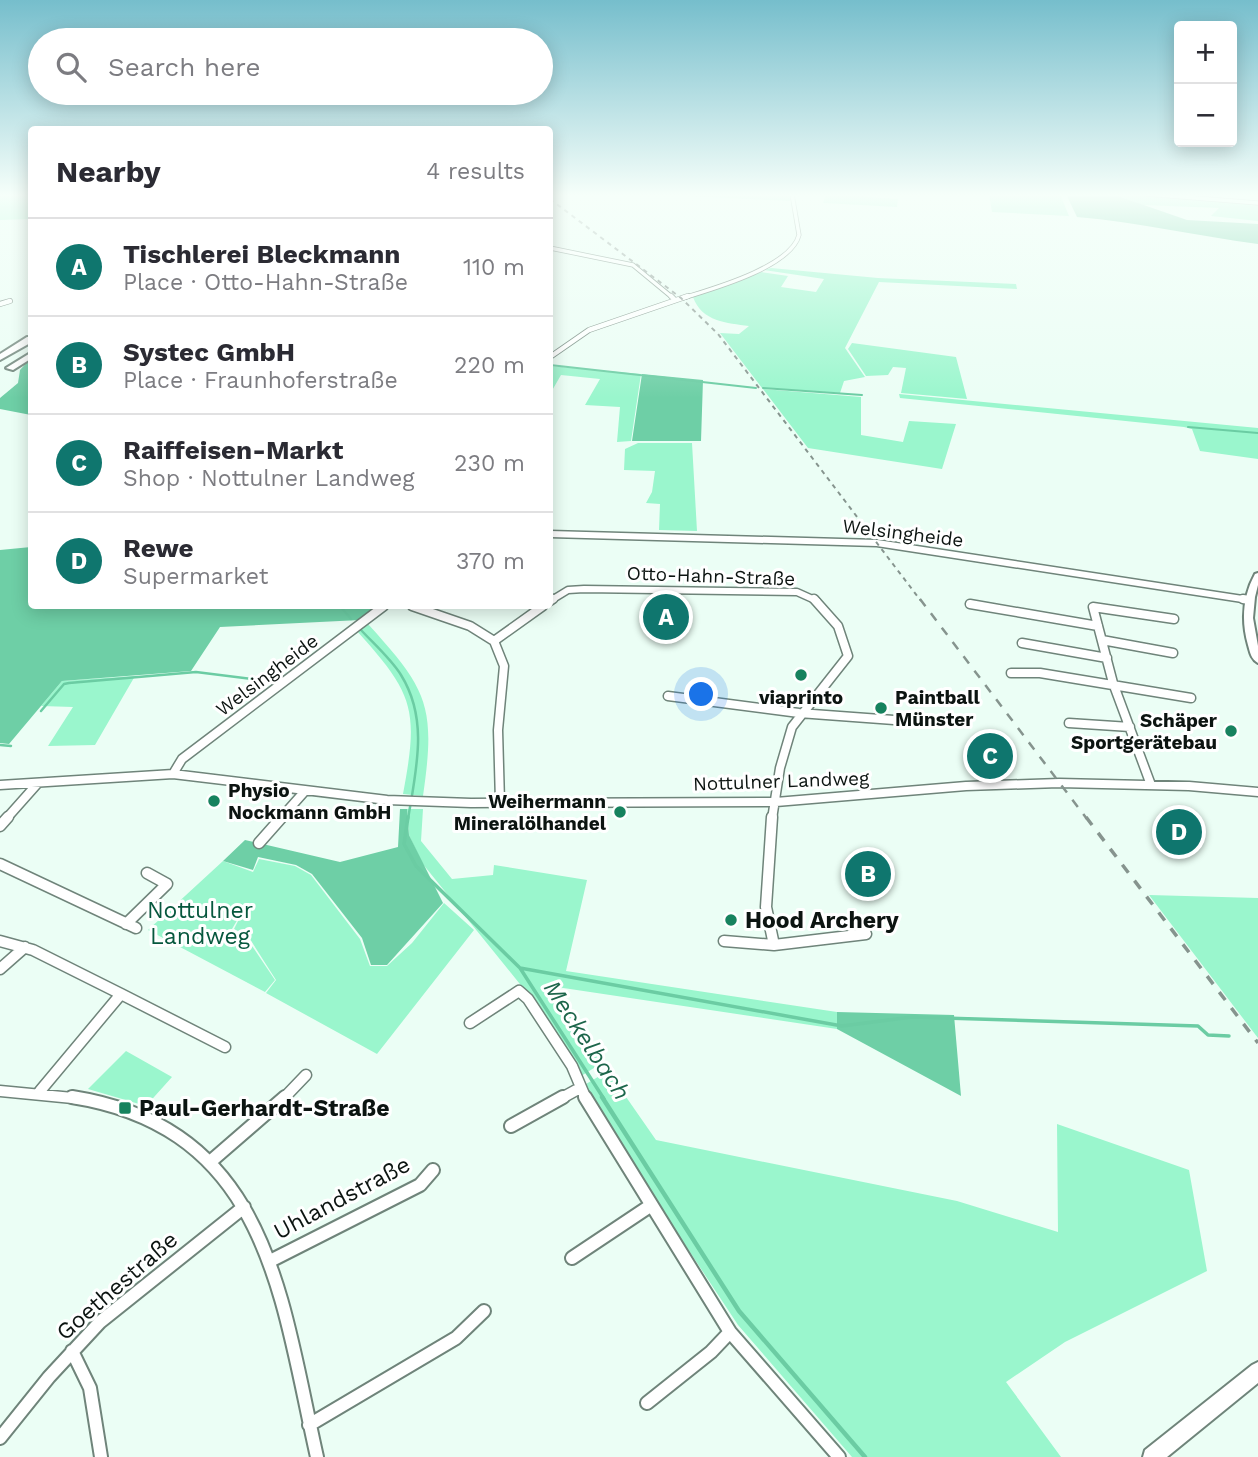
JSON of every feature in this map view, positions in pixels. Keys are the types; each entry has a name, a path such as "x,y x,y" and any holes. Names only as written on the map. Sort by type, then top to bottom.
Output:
{"highway":[{"path":"0,359 28,344"},
{"path":"0,365 28,354"},
{"path":"10,368 28,355"}],"main road":[{"path":"1258,576 1249,600 1248,626 1258,660"},
{"path":"1152,1457 1258,1371"}],"street":[{"path":"618,262 633,265 675,300"},
{"path":"553,355 588,330 775,262"},
{"path":"0,304 10,301"},
{"name":"Welsingheide","path":"553,534 877,543 1249,600"},
{"name":"Otto-Hahn-Straße","path":"553,599 568,590 583,589 797,592 815,599 825,608 846,642 848,656 843,667 799,713 780,762 776,781 766,907 766,923 774,946"},
{"path":"970,604 1098,626"},
{"path":"1150,785 1113,683 1093,607 1174,619"},
{"name":"Welsingheide","path":"173,774 182,759 380,609"},
{"path":"421,609 470,626 494,641 504,666 498,730 500,802"},
{"path":"494,641 539,609"},
{"path":"1102,640 1173,653"},
{"path":"1022,643 1107,658"},
{"path":"1011,673 1040,673 1113,683 1191,698"},
{"path":"668,696 799,713 921,722"},
{"path":"1069,723 1130,727"},
{"name":"Nottulner Landweg","path":"0,785 173,774 402,800 500,802 776,802 1016,783 1150,785 1258,792"},
{"path":"0,826 38,783"},
{"path":"259,843 305,791"},
{"path":"0,864 131,926 167,884 147,873"},
{"path":"724,941 774,946 866,934"},
{"path":"0,940 25,947 225,1047"},
{"path":"0,969 25,947"},
{"path":"470,1023 519,991 528,999 572,1066 580,1088 650,1206 730,1332 839,1457"},
{"path":"40,1091 121,994"},
{"path":"210,1162 293,1090 306,1075"},
{"path":"511,1126 580,1088"},
{"path":"0,1091 40,1091 89,1098 125,1108 177,1135 210,1162 244,1207 270,1261 317,1457"},
{"name":"Uhlandstraße","path":"270,1261 420,1185 433,1170"},
{"path":"572,1258 650,1206"},
{"name":"Goethestraße","path":"0,1438 72,1351 112,1311 244,1207"},
{"path":"309,1425 456,1338 484,1311"},
{"path":"647,1403 711,1352 730,1332"},
{"path":"72,1351 84,1368 98,1425 102,1457"}],"green space":[{"path":"771,268 878,278 1016,284 1017,289 879,282 845,348 865,377 844,381 840,393 762,388 720,333 739,334 749,326 716,320 702,312 693,297 761,272 788,276 781,287 816,292 824,279 764,270"},
{"path":"852,343 956,357 967,399 901,393 906,368 893,367 888,375 866,376 848,349"},
{"path":"28,361 28,414 0,409 0,398 18,383 20,370"},
{"path":"553,366 641,374 631,441 617,442 620,407 585,405 600,379 561,375 553,389"},
{"path":"642,374 703,380 701,441 632,441"},
{"path":"763,389 861,397 861,435 903,442 909,421 956,424 942,469 808,448"},
{"path":"899,394 1258,428 1258,459 1200,451 1192,429 1184,427 900,398"},
{"path":"638,443 692,443 697,531 659,530 660,504 646,503 652,492 655,471 624,470 625,449"},
{"path":"28,547 28,609 373,609 360,620 220,627 191,671 62,681 9,744 0,743 0,550"},
{"path":"368,624 404,666 423,701 428,740 423,796 403,794 411,742 407,704 390,671 356,630"},
{"path":"135,676 95,745 48,746 73,707 41,706 62,681"},
{"path":"400,809 407,809 409,835 443,903 387,965 371,965 362,938 312,874 296,865 258,857 253,870 223,861 245,840 340,862 398,847"},
{"path":"407,809 423,809 421,841 452,879 493,875 494,865 587,880 566,971 837,1012 837,1029 550,986 602,1063 581,1076 536,1004 422,863 409,835"},
{"path":"259,859 295,866 311,875 360,939 370,966 387,966 412,943 444,903 474,930 377,1054 266,993 276,980 248,936 234,929 246,905 232,929 246,937 275,980 265,992 148,930 223,861 253,872"},
{"path":"1149,895 1258,898 1258,1038"},
{"path":"837,1012 954,1015 961,1096 837,1029"},
{"path":"126,1051 172,1077 146,1106 88,1089"},
{"path":"608,1071 656,1140 957,1201 1058,1232 1057,1124 1189,1170 1207,1271 1065,1342 1006,1382 1061,1457 852,1457 738,1325 581,1087"}],"waterway":[{"path":"553,365 756,388"},
{"path":"763,388 862,395"},
{"path":"1188,427 1258,433"},
{"name":"Meckelbach","path":"343,609 351,619"},
{"name":"Meckelbach","path":"361,630 401,675 415,710 418,727 417,764 408,819"},
{"path":"41,711 64,684 69,683 196,672 268,681"},
{"path":"0,745 11,746"},
{"name":"Meckelbach","path":"408,817 404,844 416,866 520,968"},
{"path":"520,968 842,1026 912,1017 1198,1026 1208,1035 1229,1036"},
{"name":"Meckelbach","path":"520,968 604,1099"},
{"name":"Meckelbach","path":"602,1097 739,1311 865,1457"}],"railway":[{"path":"633,262 681,298 718,334 921,601"},
{"path":"920,599 1087,819"},
{"path":"1086,817 1258,1043"}],"place":[{"name":"Tischlerei Bleckmann","path":"666,617"},
{"name":"viaprinto","path":"801,675"},
{"name":"Paintball Münster","path":"881,708"},
{"name":"Schäper Sportgerätebau","path":"1231,731"},
{"name":"Raiffeisen-Markt","path":"990,756"},
{"name":"Physio Nockmann GmbH","path":"214,801"},
{"name":"Weihermann Mineralölhandel","path":"620,812"},
{"name":"Rewe","path":"1179,832"},
{"name":"Systec GmbH","path":"868,874"},
{"name":"Hood Archery","path":"731,920"},
{"name":"Paul-Gerhardt-Straße","path":"125,1108"}]}
